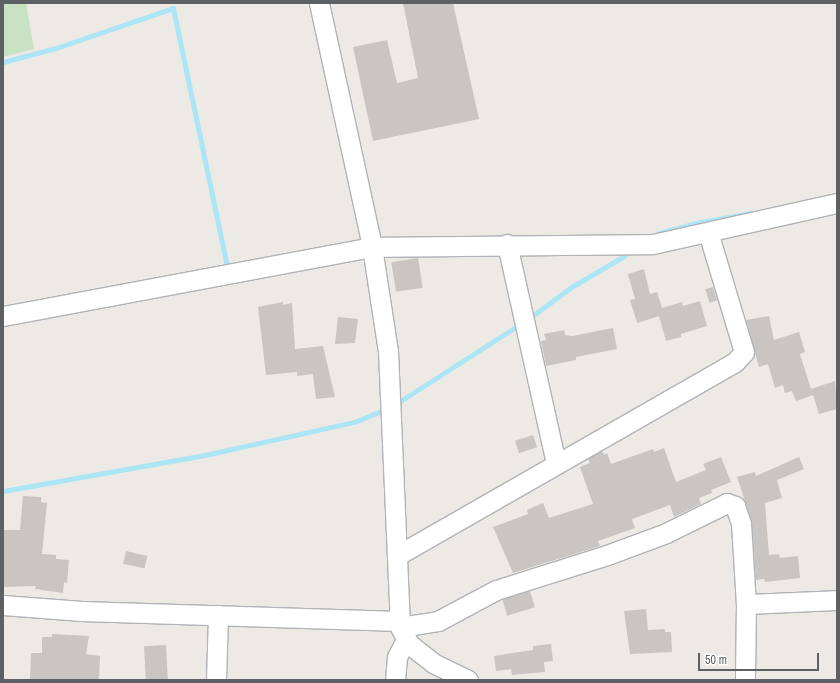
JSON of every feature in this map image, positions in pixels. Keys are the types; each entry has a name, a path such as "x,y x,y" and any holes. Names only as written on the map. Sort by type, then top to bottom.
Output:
{"street":[{"path":"319,3 372,247 388,351 402,629 395,680"},
{"path":"3,316 372,247 506,244 653,244 837,203"},
{"path":"398,555 735,362 744,352 708,232"},
{"path":"506,244 556,464"},
{"path":"3,604 82,612 218,615 402,629 438,621 496,590 622,550 666,533 727,503 735,506 741,523 746,604 746,680"},
{"path":"746,604 837,600"},
{"path":"216,680 218,615"},
{"path":"402,629 433,663 468,680"}],"green space":[{"path":"3,3 26,3 34,49 3,57"}],"building":[{"path":"403,3 453,3 479,119 373,141 353,47 387,40 397,83 418,78"},
{"path":"418,258 423,288 396,292 391,262"},
{"path":"644,269 650,294 657,292 662,308 682,302 683,306 700,301 707,326 681,334 681,337 666,341 659,316 637,323 630,300 635,299 628,274"},
{"path":"713,287 717,300 709,303 705,289"},
{"path":"283,302 283,305 292,303 295,349 323,346 335,397 316,399 313,374 297,376 297,372 266,375 258,307"},
{"path":"769,316 774,340 799,332 805,352 800,354 811,389 835,381 837,409 819,414 813,395 796,401 792,391 785,393 783,385 775,388 768,364 759,367 746,320"},
{"path":"338,317 358,319 355,343 335,344"},
{"path":"613,328 617,349 576,357 576,360 546,366 541,341 546,340 544,334 564,330 565,335 572,336"},
{"path":"533,435 537,447 519,453 515,441"},
{"path":"664,448 676,482 706,470 703,464 721,457 731,482 711,490 712,493 699,498 701,504 674,517 670,505 632,519 635,528 598,541 600,546 513,573 493,527 528,514 527,510 543,503 549,518 593,504 580,467 590,463 588,459 602,451 604,455 607,453 611,464 653,449 654,452"},
{"path":"799,457 804,469 777,480 782,498 765,503 769,555 779,554 780,558 798,556 800,578 765,582 764,579 756,580 752,522 737,477 755,472 756,476"},
{"path":"23,496 41,497 41,502 47,503 42,554 56,555 56,559 69,560 67,583 64,582 63,593 35,589 36,586 3,587 3,530 20,530"},
{"path":"126,551 147,556 145,569 123,564"},
{"path":"530,591 535,607 507,616 502,599"},
{"path":"646,609 648,630 665,629 665,632 671,632 672,652 630,654 624,611"},
{"path":"52,634 89,636 86,654 100,656 99,680 30,680 31,653 42,653 42,637 52,637"},
{"path":"551,644 553,661 544,662 545,672 512,675 511,669 496,671 494,656 533,650 533,646"},
{"path":"166,645 168,680 146,680 144,646"}],"waterway":[{"path":"3,62 56,48 173,8 227,266"},
{"path":"659,233 696,223 750,213"},
{"path":"528,319 573,286 624,256 628,250"},
{"path":"394,405 520,324"},
{"path":"3,491 205,455 354,422 386,409"}]}
